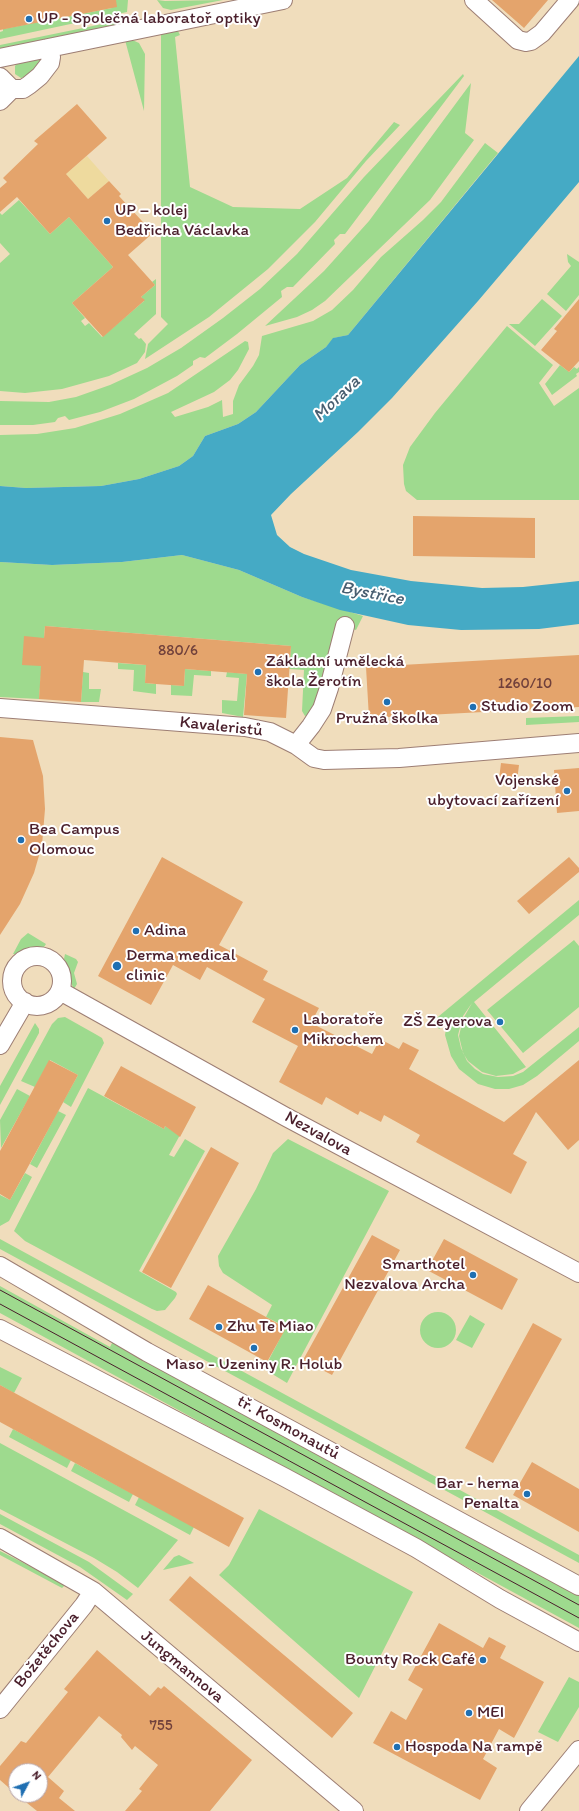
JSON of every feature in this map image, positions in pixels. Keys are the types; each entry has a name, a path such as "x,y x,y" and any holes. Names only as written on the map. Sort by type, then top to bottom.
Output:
{"street":[{"path":"0,58 283,0"},
{"path":"474,0 518,40 526,42 532,41 542,33 570,0"},
{"path":"4,89 23,88 40,76 50,63 51,57 48,48"},
{"path":"296,745 312,726 322,709 345,626"},
{"name":"Kavaleristů","path":"0,708 245,727 270,732 296,745 314,758 330,760 399,758 579,743"},
{"path":"29,957 46,957 53,961 62,975 60,990 56,997 43,1005 35,1005 25,1002 16,992 13,976 16,968 29,957"},
{"name":"Nezvalova","path":"60,990 286,1117 579,1273"},
{"path":"0,1045 25,1002"},
{"name":"tř. Kosmonautů","path":"0,1266 147,1352 579,1586"},
{"path":"0,1329 284,1477 416,1548 500,1599 579,1642"},
{"name":"Jungmannova","path":"0,1538 93,1591 308,1775 354,1811"},
{"name":"Božetěchova","path":"0,1709 84,1605 93,1591"},
{"path":"529,1811 579,1750"}],"green space":[{"path":"113,0 128,0 127,12 0,39 0,32 3,31 3,29 112,8"},
{"path":"157,0 223,0 171,10 163,8"},
{"path":"127,19 128,25 0,51 0,45"},
{"path":"178,31 180,35 175,37 190,187 233,207 300,209 347,178 394,122 400,125 366,161 315,222 268,269 209,317 145,359 148,344 168,324 161,317 161,34"},
{"path":"130,39 139,43 145,54 144,111 125,40"},
{"path":"39,57 42,61 25,77 21,78 15,74 15,66 18,62"},
{"path":"463,74 464,76 345,234 340,234 334,240 335,244 293,287 287,287 281,291 282,297 237,334 205,358 200,357 193,361 193,365 177,376 134,399 100,412 69,420 65,416 58,418 55,422 33,425 0,425 0,401 49,402 76,397 110,385 147,368 181,348 223,318 260,289 297,254 364,177"},
{"path":"471,83 465,133 474,140 430,200 325,301 312,310 297,317 265,326 324,271 369,221"},
{"path":"485,143 498,153 348,335 334,338 326,347 300,365 256,412 238,424 205,436 193,456 179,466 139,479 101,486 26,488 0,486 0,435 37,434 75,428 120,414 168,393 245,341 248,342 249,349 238,370 230,380 214,392 171,412 175,417 208,407 222,400 223,417 233,414 233,401 239,385 259,355 262,336 313,321 332,310 353,290 381,257 441,202"},
{"path":"19,200 50,234 69,217 113,267 72,303 85,318 81,321 85,326 89,323 102,337 144,301 141,297 155,285 152,282 156,279 156,314 134,334 139,339 141,338 146,344 145,352 137,363 109,376 62,389 25,393 0,391 0,263 10,254 0,243 0,213 2,215"},
{"path":"567,254 579,262 579,295 566,311 547,294 571,266 568,262"},
{"path":"542,299 562,316 535,346 509,324 519,324"},
{"path":"507,326 553,365 539,383 554,406 579,388 579,500 417,500 406,491 404,484 403,465 410,447 435,413"},
{"path":"560,365 569,372 574,367 577,369 579,367 579,372 576,374 577,376 552,395 545,384"},
{"path":"182,555 239,570 302,597 363,616 356,630 340,626 318,705 309,715 305,716 302,711 304,670 289,669 291,646 45,626 39,699 0,697 0,562 52,565 122,562"},
{"path":"118,663 146,665 145,683 156,684 156,694 133,691 134,670 118,669"},
{"path":"185,669 211,671 211,676 194,675 192,696 171,695 171,685 184,686"},
{"path":"83,672 89,673 89,689 101,689 99,702 81,702"},
{"path":"227,672 247,674 243,717 222,713 222,700 237,701 239,678 226,677"},
{"path":"579,716 579,722 526,725 526,718"},
{"path":"579,900 579,915 474,1002 526,1067 513,1074 496,1076 482,1072 468,1061 464,1055 467,1061 475,1069 483,1074 498,1077 513,1076 523,1072 579,1027 579,1041 537,1076 523,1085 509,1089 495,1089 478,1084 459,1069 451,1056 445,1035 447,1023 439,1029 433,1021","holes":["472,1003 463,1019 459,1036 463,1052 458,1035 463,1016"]},
{"path":"28,933 46,944 44,947 20,955 13,954 21,939"},
{"path":"574,940 579,946 579,1007 523,1053 487,1010"},
{"path":"65,954 76,959 78,962 74,973 77,984 74,989 70,981 64,959"},
{"path":"65,1017 102,1038 104,1043 71,1107 63,1102 78,1075 50,1060 35,1087 21,1081 52,1024 58,1018"},
{"path":"35,1023 39,1029 39,1033 0,1105 0,1086"},
{"path":"88,1088 164,1129 165,1126 180,1135 169,1155 174,1157 185,1139 205,1151 139,1271 176,1292 177,1294 175,1298 165,1310 157,1311 152,1309 25,1241 14,1231"},
{"path":"17,1089 30,1096 1,1148 0,1120"},
{"path":"58,1111 66,1115 37,1168 30,1164"},
{"path":"288,1139 389,1191 287,1383 264,1369 286,1327 266,1317 272,1305 223,1273 219,1266 218,1256 256,1189 273,1153"},
{"path":"25,1173 32,1177 9,1221 0,1226 0,1195 10,1200"},
{"path":"0,1239 579,1555 579,1563 0,1249"},
{"path":"0,1286 110,1347 113,1341 579,1595 579,1628 0,1313"},
{"path":"442,1312 451,1317 455,1323 455,1337 451,1343 442,1348 434,1348 425,1343 421,1337 420,1326 425,1317 431,1313"},
{"path":"470,1315 485,1324 472,1348 456,1340"},
{"path":"0,1367 22,1378 14,1393 0,1385"},
{"path":"13,1429 71,1460 67,1468 9,1437"},
{"path":"0,1443 178,1540 138,1588 117,1572 94,1558 0,1509"},
{"path":"75,1463 133,1494 129,1502 71,1471"},
{"path":"139,1497 194,1527 190,1535 135,1505"},
{"path":"259,1509 413,1592 359,1698 219,1575 229,1565"},
{"path":"0,1514 89,1562 133,1594 127,1600 80,1567 0,1524"},
{"path":"0,1551 65,1585 62,1588 0,1555"},
{"path":"179,1555 194,1563 163,1570 174,1557"},
{"path":"569,1677 579,1682 579,1707 558,1742 538,1732"}],"sand":[{"path":"87,156 109,181 88,199 66,174"}],"water":[{"path":"579,56 579,182 478,301 392,398 271,515 277,535 290,547 304,554 351,570 411,581 482,588 523,587 579,581 579,624 539,629 461,630 408,625 340,610 302,597 239,570 182,555 122,562 52,565 0,562 0,486 26,488 101,486 139,479 179,466 193,456 205,436 238,424 256,412 300,365 326,347 333,338 348,335"}],"building":[{"name":"UP - Společná laboratoř optiky","path":"0,0 116,0 117,7 0,30"},
{"path":"492,0 548,0 524,28"},
{"name":"UP – kolej Bedřicha Václavka","path":"77,104 107,138 66,174 88,199 109,181 121,194 119,196 153,233 128,255 155,285 141,297 145,300 103,337 72,303 113,267 69,217 50,234 17,197 0,212 0,188 7,182 3,178 38,144 34,141"},
{"path":"579,299 579,361 569,372 541,350 557,331 554,329"},
{"path":"413,516 535,518 535,558 413,556"},
{"name":"Základní umělecká škola Žerotín","path":"45,626 291,646 286,718 244,715 247,674 185,669 184,686 156,684 145,683 146,665 84,660 81,702 39,699 41,666 22,665 24,636 44,638"},
{"path":"579,655 579,707 369,718 366,667"},
{"name":"Bea Campus Olomouc","path":"0,737 33,740 43,776 45,809 42,845 34,873 20,904 0,935"},
{"path":"501,763 519,765 517,781 499,779"},
{"name":"Vojenské ubytovací zařízení","path":"579,768 579,811 557,813 554,770"},
{"path":"162,857 243,902 219,945 268,971 263,980 319,1008 311,1023 372,1054 380,1039 399,1049 403,1042 419,1050 409,1069 504,1122 579,1060 579,1140 568,1150 536,1112 513,1154 527,1162 511,1194 416,1142 420,1135 384,1115 381,1122 360,1111 358,1115 326,1097 322,1105 279,1082 298,1046 252,1022 265,999 207,967 200,980 173,965 151,1005 98,976"},
{"path":"569,857 579,868 579,872 529,914 517,901"},
{"path":"49,1060 78,1075 10,1200 0,1194 0,1151"},
{"path":"121,1066 196,1107 180,1137 165,1126 164,1129 104,1096"},
{"path":"211,1147 239,1163 171,1288 142,1272"},
{"path":"372,1235 400,1250 332,1375 303,1360"},
{"name":"Smarthotel Nezvalova Archa","path":"444,1239 518,1279 502,1310 427,1270"},
{"path":"208,1285 286,1328 267,1362 189,1319"},
{"path":"533,1323 562,1339 493,1463 465,1448"},
{"path":"0,1385 244,1518 229,1547 0,1422"},
{"path":"532,1462 579,1489 579,1532 513,1495"},
{"path":"190,1576 353,1713 332,1738 169,1600"},
{"name":"MEI","path":"439,1623 483,1648 489,1637 506,1646 500,1658 544,1682 514,1738 499,1729 483,1759 497,1768 480,1800 373,1743 391,1711 406,1720 423,1689 408,1680"},
{"path":"97,1650 150,1696 158,1687 161,1689 164,1686 252,1760 210,1811 125,1811 142,1791 139,1789 158,1765 135,1746 132,1750 121,1737 122,1735 99,1716 48,1777 48,1763 8,1763 8,1787 0,1780 0,1766 21,1741 26,1743 68,1692 64,1689"},
{"path":"48,1777 64,1791 59,1798 75,1811 37,1811 27,1803 48,1803"}],"tram line":[{"path":"0,1290 579,1605"},
{"path":"0,1304 579,1618"}],"place":[{"name":"UP - Společná laboratoř optiky","path":"29,19"},
{"name":"UP – kolej Bedřicha Václavka","path":"107,221"},
{"name":"Základní umělecká škola Žerotín","path":"258,672"},
{"name":"Pružná školka","path":"387,702"},
{"name":"Studio Zoom","path":"473,707"},
{"name":"Vojenské ubytovací zařízení","path":"567,791"},
{"name":"Bea Campus Olomouc","path":"21,840"},
{"name":"Adina","path":"136,931"},
{"name":"Derma medical clinic","path":"117,966"},
{"name":"ZŠ Zeyerova","path":"500,1022"},
{"name":"Laboratoře Mikrochem","path":"295,1030"},
{"name":"Smarthotel Nezvalova Archa","path":"473,1275"},
{"name":"Zhu Te Miao","path":"219,1327"},
{"name":"Maso - Uzeniny R. Holub","path":"254,1348"},
{"name":"Bar - herna Penalta","path":"527,1494"},
{"name":"Bounty Rock Café","path":"483,1660"},
{"name":"MEI","path":"469,1713"},
{"name":"Hospoda Na rampě","path":"397,1747"}],"water label":[{"name":"Morava","path":"337,399"},
{"name":"Bystřice","path":"372,594"}]}
